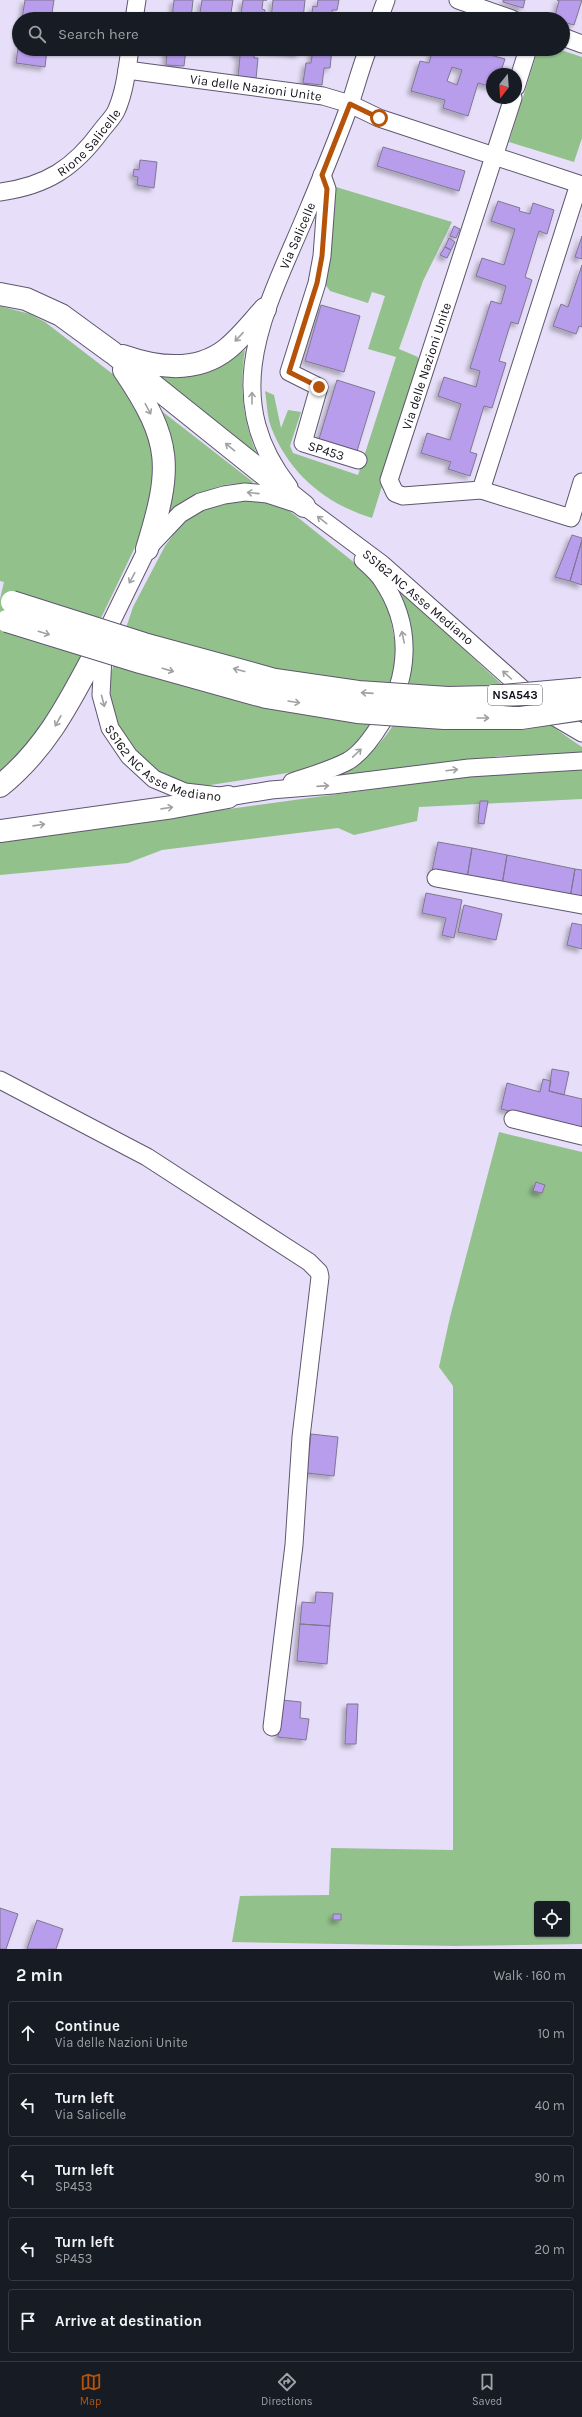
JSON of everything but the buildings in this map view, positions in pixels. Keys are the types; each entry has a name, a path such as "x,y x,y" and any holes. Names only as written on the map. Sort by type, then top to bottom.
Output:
{"highway":[{"path":"0,294 26,299 61,316 113,353 304,506"},
{"path":"113,353 140,362 166,367 209,361 227,349 265,309"},
{"path":"113,353 140,392 158,426 162,445 165,465 163,494 147,549"},
{"path":"5,610 140,662 266,697 357,712 444,718 521,718 582,709"},
{"name":"NSA543","path":"5,610 144,644 275,680 358,692 448,698 491,697 582,689"},
{"path":"0,786 35,754 56,726 104,637"},
{"path":"0,830 172,807 228,797"}],"street":[{"path":"135,12 137,0"},
{"path":"382,12 386,0"},
{"path":"458,0 492,12"},
{"path":"570,40 582,44"},
{"name":"Rione Salicelle","path":"0,192 26,189 61,172 79,159 117,110 129,56"},
{"name":"Via Salicelle","path":"304,506 276,469 262,442 252,407 254,359 265,309 322,175 350,104 366,56"},
{"path":"522,68 526,56"},
{"name":"Via delle Nazioni Unite","path":"127,70 323,96 350,104 379,118 494,156 580,179 481,490"},
{"name":"Via delle Nazioni Unite","path":"510,104 389,480 395,493 403,496 481,490 570,518 582,482"},
{"name":"SP453","path":"322,175 327,189 322,256 317,283 289,372 319,387 303,442 358,460"},
{"name":"SS162 NC Asse Mediano","path":"582,733 553,716 382,564 339,534 304,506 267,494 245,492 224,495 200,502 180,514 147,549 104,637 102,695 110,728 129,756 154,778 185,792 228,797 271,790 333,785 469,768 582,761"},
{"path":"271,790 349,760 372,738 391,707 404,670 404,644 397,610 381,579 339,534"},
{"path":"436,878 582,905"},
{"path":"0,1080 147,1157 309,1262 319,1272 320,1277 301,1437 294,1545 272,1727"},
{"path":"513,1119 582,1136"}],"green space":[{"path":"570,53 582,57 582,138 574,162 509,142 536,56 570,56"},
{"path":"336,187 452,222 423,281 399,349 418,357 420,365 372,518 339,504 311,485 299,473 288,459 271,427 265,391 274,395 281,428 288,410 301,412 290,446 293,453 358,475 396,357 368,349 385,296 372,292 368,303 330,291 325,284"},
{"path":"0,306 30,314 45,322 126,385 158,456 148,520 56,712 0,776 0,599 4,582 0,581"},
{"path":"245,350 242,390 248,429 257,455 159,377 182,376 204,370 225,362"},
{"path":"159,409 253,482 251,485 229,484 218,487 198,496 169,514 167,513"},
{"path":"252,499 286,508 356,564 373,580 389,611 397,654 393,679 368,732 342,755 313,769 204,786 177,782 164,777 123,740 110,701 111,673 133,607 165,546 180,526 199,511 228,500"},
{"path":"394,582 508,690 582,747 582,753 500,756 338,779 338,776 367,756 390,730 399,715 410,682 411,664 407,635"},
{"path":"582,766 582,799 419,807 417,821 354,835 338,828 162,850 128,863 0,875 0,840 500,772"},
{"path":"499,1132 582,1152 582,1944 455,1946 232,1942 240,1896 329,1895 331,1848 453,1850 453,1386 439,1367 450,1317"}],"route":[{"path":"319,387 289,372 317,283 322,256 327,189 322,175 350,104 379,118"}]}
